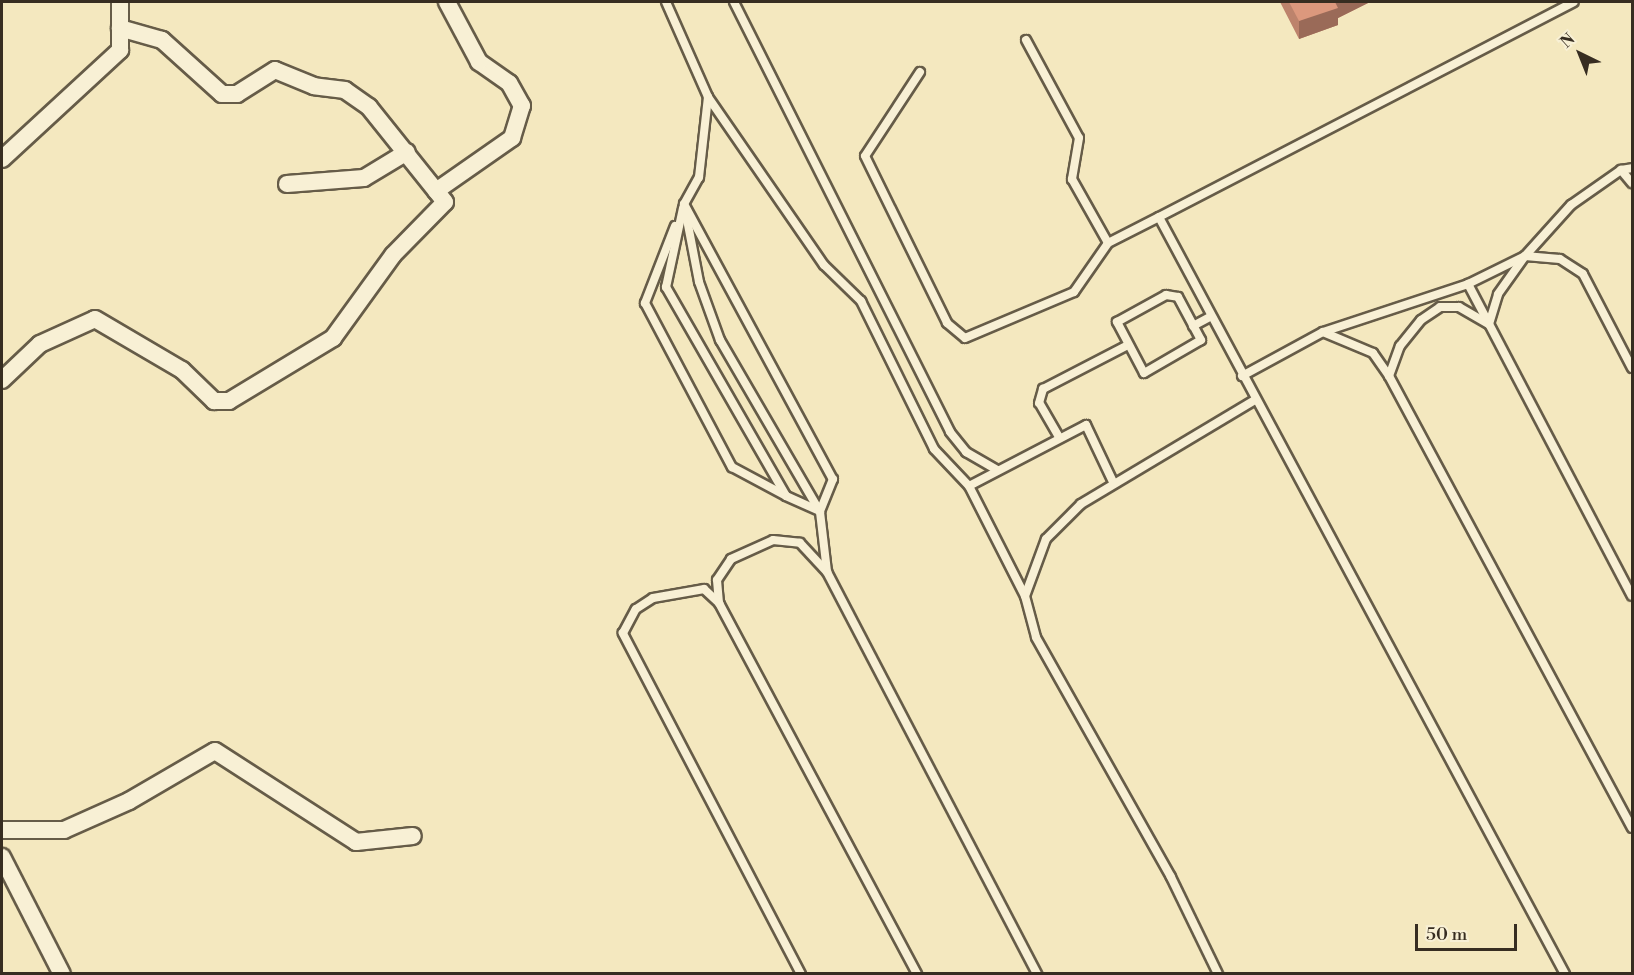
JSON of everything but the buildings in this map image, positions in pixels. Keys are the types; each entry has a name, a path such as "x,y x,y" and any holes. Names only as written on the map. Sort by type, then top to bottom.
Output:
{"street":[{"path":"2,159 116,57 122,45 120,2"},
{"path":"436,191 512,138 522,106 509,83 480,62 447,2"},
{"path":"2,380 40,344 94,319 182,370 214,401 229,401 305,358 341,329 393,255 445,202 369,107 345,90 314,86 275,70 237,94 222,93 162,40 120,28"},
{"path":"287,184 364,178 406,152"},
{"path":"2,830 64,830 129,801 215,751 356,842 413,836"},
{"path":"2,857 62,974"}],"lane":[{"path":"666,2 708,97 824,265 861,301 934,449 969,486 1025,596 1036,637 1171,877 1218,974"},
{"path":"734,2 950,432 966,452 997,470"},
{"path":"920,72 865,156 957,334 973,339 1074,292 1108,243 1574,2"},
{"path":"1026,40 1079,138 1072,179 1108,243"},
{"path":"708,97 699,177 684,204 645,303 732,467 820,512"},
{"path":"1489,324 1498,294 1525,256 1571,205 1621,170 1632,168"},
{"path":"1621,170 1632,175"},
{"path":"1621,170 1632,183"},
{"path":"684,204 666,287 786,496"},
{"path":"684,204 833,479 820,512"},
{"path":"684,204 699,282 720,340 820,512 826,572"},
{"path":"1159,217 1210,317 1565,974"},
{"path":"1242,376 1323,332 1468,284 1525,256 1560,259 1582,274 1632,368"},
{"path":"1468,284 1632,596"},
{"path":"1166,295 1178,297 1193,326 1199,345 1144,373 1126,346 1117,322 1166,295"},
{"path":"1389,376 1400,346 1421,320 1440,307 1459,307 1489,324"},
{"path":"1193,326 1210,317"},
{"path":"1323,332 1373,353 1389,376 1632,828"},
{"path":"1059,437 1039,404 1043,389 1126,346"},
{"path":"1025,596 1046,540 1081,504 1256,400"},
{"path":"969,486 1059,437 1086,425 1114,484"},
{"path":"719,603 717,580 731,560 772,540 800,543 826,572 1037,974"},
{"path":"801,974 623,633 636,609 653,598 704,589 719,603 917,974"}]}
